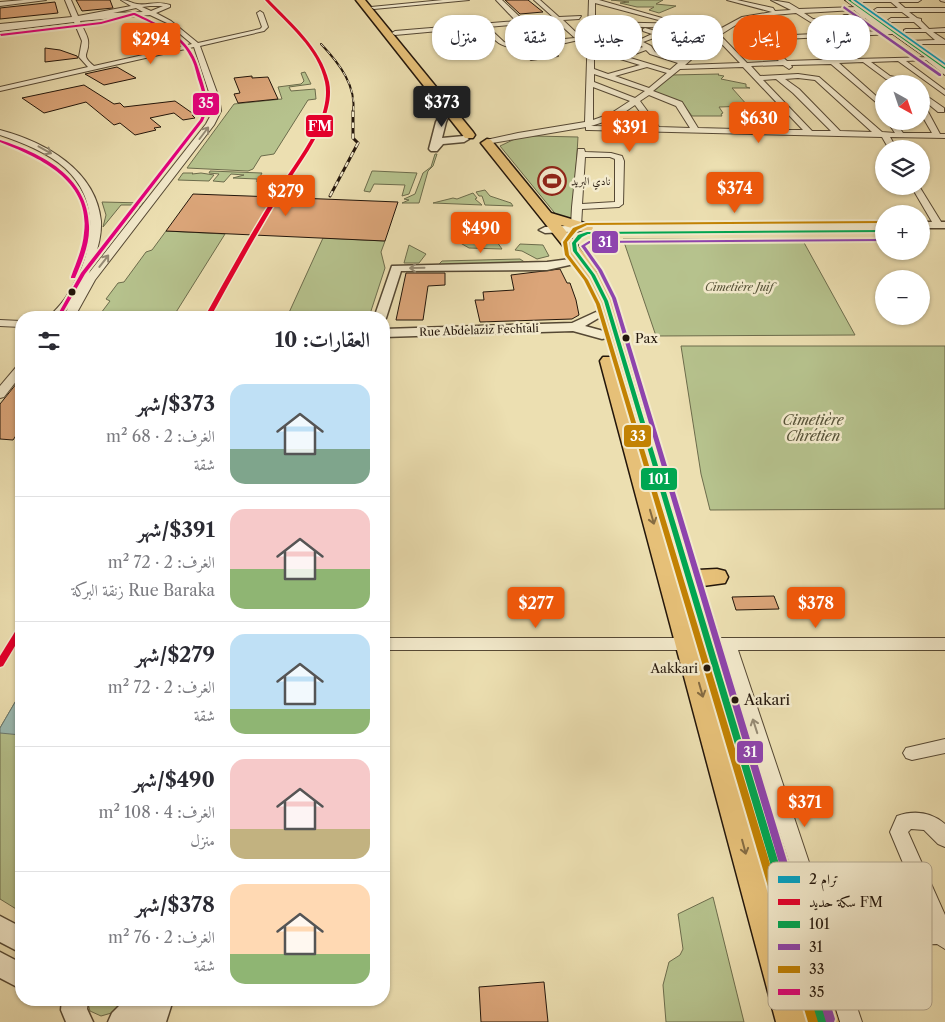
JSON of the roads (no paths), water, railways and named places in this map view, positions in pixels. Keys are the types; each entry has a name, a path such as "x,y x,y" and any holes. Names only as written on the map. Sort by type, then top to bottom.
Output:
{"main road":[{"path":"360,0 447,110 477,140"},
{"path":"849,0 877,10 945,58"},
{"path":"371,4 477,140 573,256 593,275 606,301 708,644 768,911"},
{"path":"860,4 891,33 911,44 945,68"},
{"path":"552,229 583,229"},
{"path":"583,229 575,240 573,256 599,326 783,862"},
{"path":"689,578 718,577"}],"street":[{"path":"0,4 43,0"},
{"path":"68,0 85,41 82,57 92,67"},
{"path":"72,311 90,279 205,132 214,118 217,108 199,51 195,44 175,27 124,0"},
{"path":"371,4 466,0"},
{"path":"499,0 514,15"},
{"path":"537,0 554,15"},
{"path":"593,15 592,0 652,17"},
{"path":"774,0 787,4 807,17"},
{"path":"880,0 890,10"},
{"path":"770,15 880,0 918,0 943,20"},
{"path":"892,0 944,43"},
{"path":"891,20 928,20 904,0"},
{"path":"736,1 781,12"},
{"path":"787,4 798,1"},
{"path":"0,29 111,12 135,5 156,3 168,6 151,13 128,13 76,18"},
{"path":"877,10 944,9"},
{"path":"0,89 264,29 260,13"},
{"path":"614,13 638,13"},
{"path":"797,16 804,16"},
{"path":"870,19 891,33"},
{"path":"565,25 580,39 565,42"},
{"path":"935,25 944,31"},
{"path":"395,33 432,30"},
{"path":"906,30 944,31"},
{"path":"870,34 891,33"},
{"path":"646,48 649,47 638,42 652,36"},
{"path":"495,37 505,45"},
{"path":"723,39 810,133"},
{"path":"911,44 944,43"},
{"path":"642,49 646,48 652,50 652,53 680,64 833,62 929,58 945,73"},
{"path":"899,59 945,93"},
{"path":"589,124 589,70 591,60"},
{"path":"632,60 670,73 752,70"},
{"path":"447,110 441,122 434,149 477,140 574,128 613,116 636,101 685,60"},
{"path":"783,60 798,76"},
{"path":"859,61 883,75"},
{"path":"833,62 875,99"},
{"path":"609,76 646,65"},
{"path":"589,70 679,104 696,131"},
{"path":"759,78 798,76 817,78 835,86 886,140"},
{"path":"778,77 838,134"},
{"path":"589,83 636,101 657,130"},
{"path":"931,83 945,84"},
{"path":"835,86 859,85"},
{"path":"867,92 875,92"},
{"path":"930,101 943,110"},
{"path":"776,133 758,110 784,106"},
{"path":"930,110 943,110"},
{"path":"588,111 613,116"},
{"path":"930,121 941,135"},
{"path":"574,128 883,136 941,135"},
{"path":"897,130 901,135"},
{"path":"0,132 39,147 62,162 83,182 93,201 96,222 92,253 78,286 59,311"},
{"path":"576,207 619,204 620,161 618,158 611,155 581,152 576,207 583,229"},
{"path":"921,195 943,227"},
{"path":"583,229 875,226"},
{"path":"930,226 943,227"},
{"path":"930,229 943,227"},
{"path":"552,229 875,231"},
{"path":"382,311 396,268 547,266 573,256"},
{"path":"0,323 15,324"},
{"path":"574,327 599,326"},
{"path":"574,327 599,326"},
{"name":"Rue Abdelaziz Fechtali","path":"390,333 574,327"},
{"path":"0,394 15,375"},
{"path":"390,644 945,644"},
{"path":"912,753 945,746"},
{"path":"912,862 899,832 904,822 930,822 945,838"},
{"path":"932,908 944,936"},
{"path":"0,928 15,937"},
{"path":"0,964 15,973"},
{"path":"153,1022 158,1006"},
{"path":"845,1010 851,1022"}],"water":[{"path":"15,702 15,734 0,733 0,728"}],"railway":[{"path":"321,44 345,75 354,103 353,113"},
{"path":"330,196 358,143 353,138 353,113"}],"tram line":[{"name":"2","path":"854,0 945,64"}],"rail line":[{"name":"FM","path":"211,311 284,183 312,141 323,118 327,103 327,82 318,59 303,38 267,0"},
{"name":"FM","path":"0,664 15,639"}],"place":[{"name":"نادي البريد","path":"552,181"},
{"name":"Pax","path":"626,338"},
{"name":"Aakkari","path":"707,668"},
{"name":"Aakari","path":"735,700"}],"park label":[{"name":"Cimetière Juif","path":"739,287"},
{"name":"Cimetière Chrétien","path":"813,428"}]}
